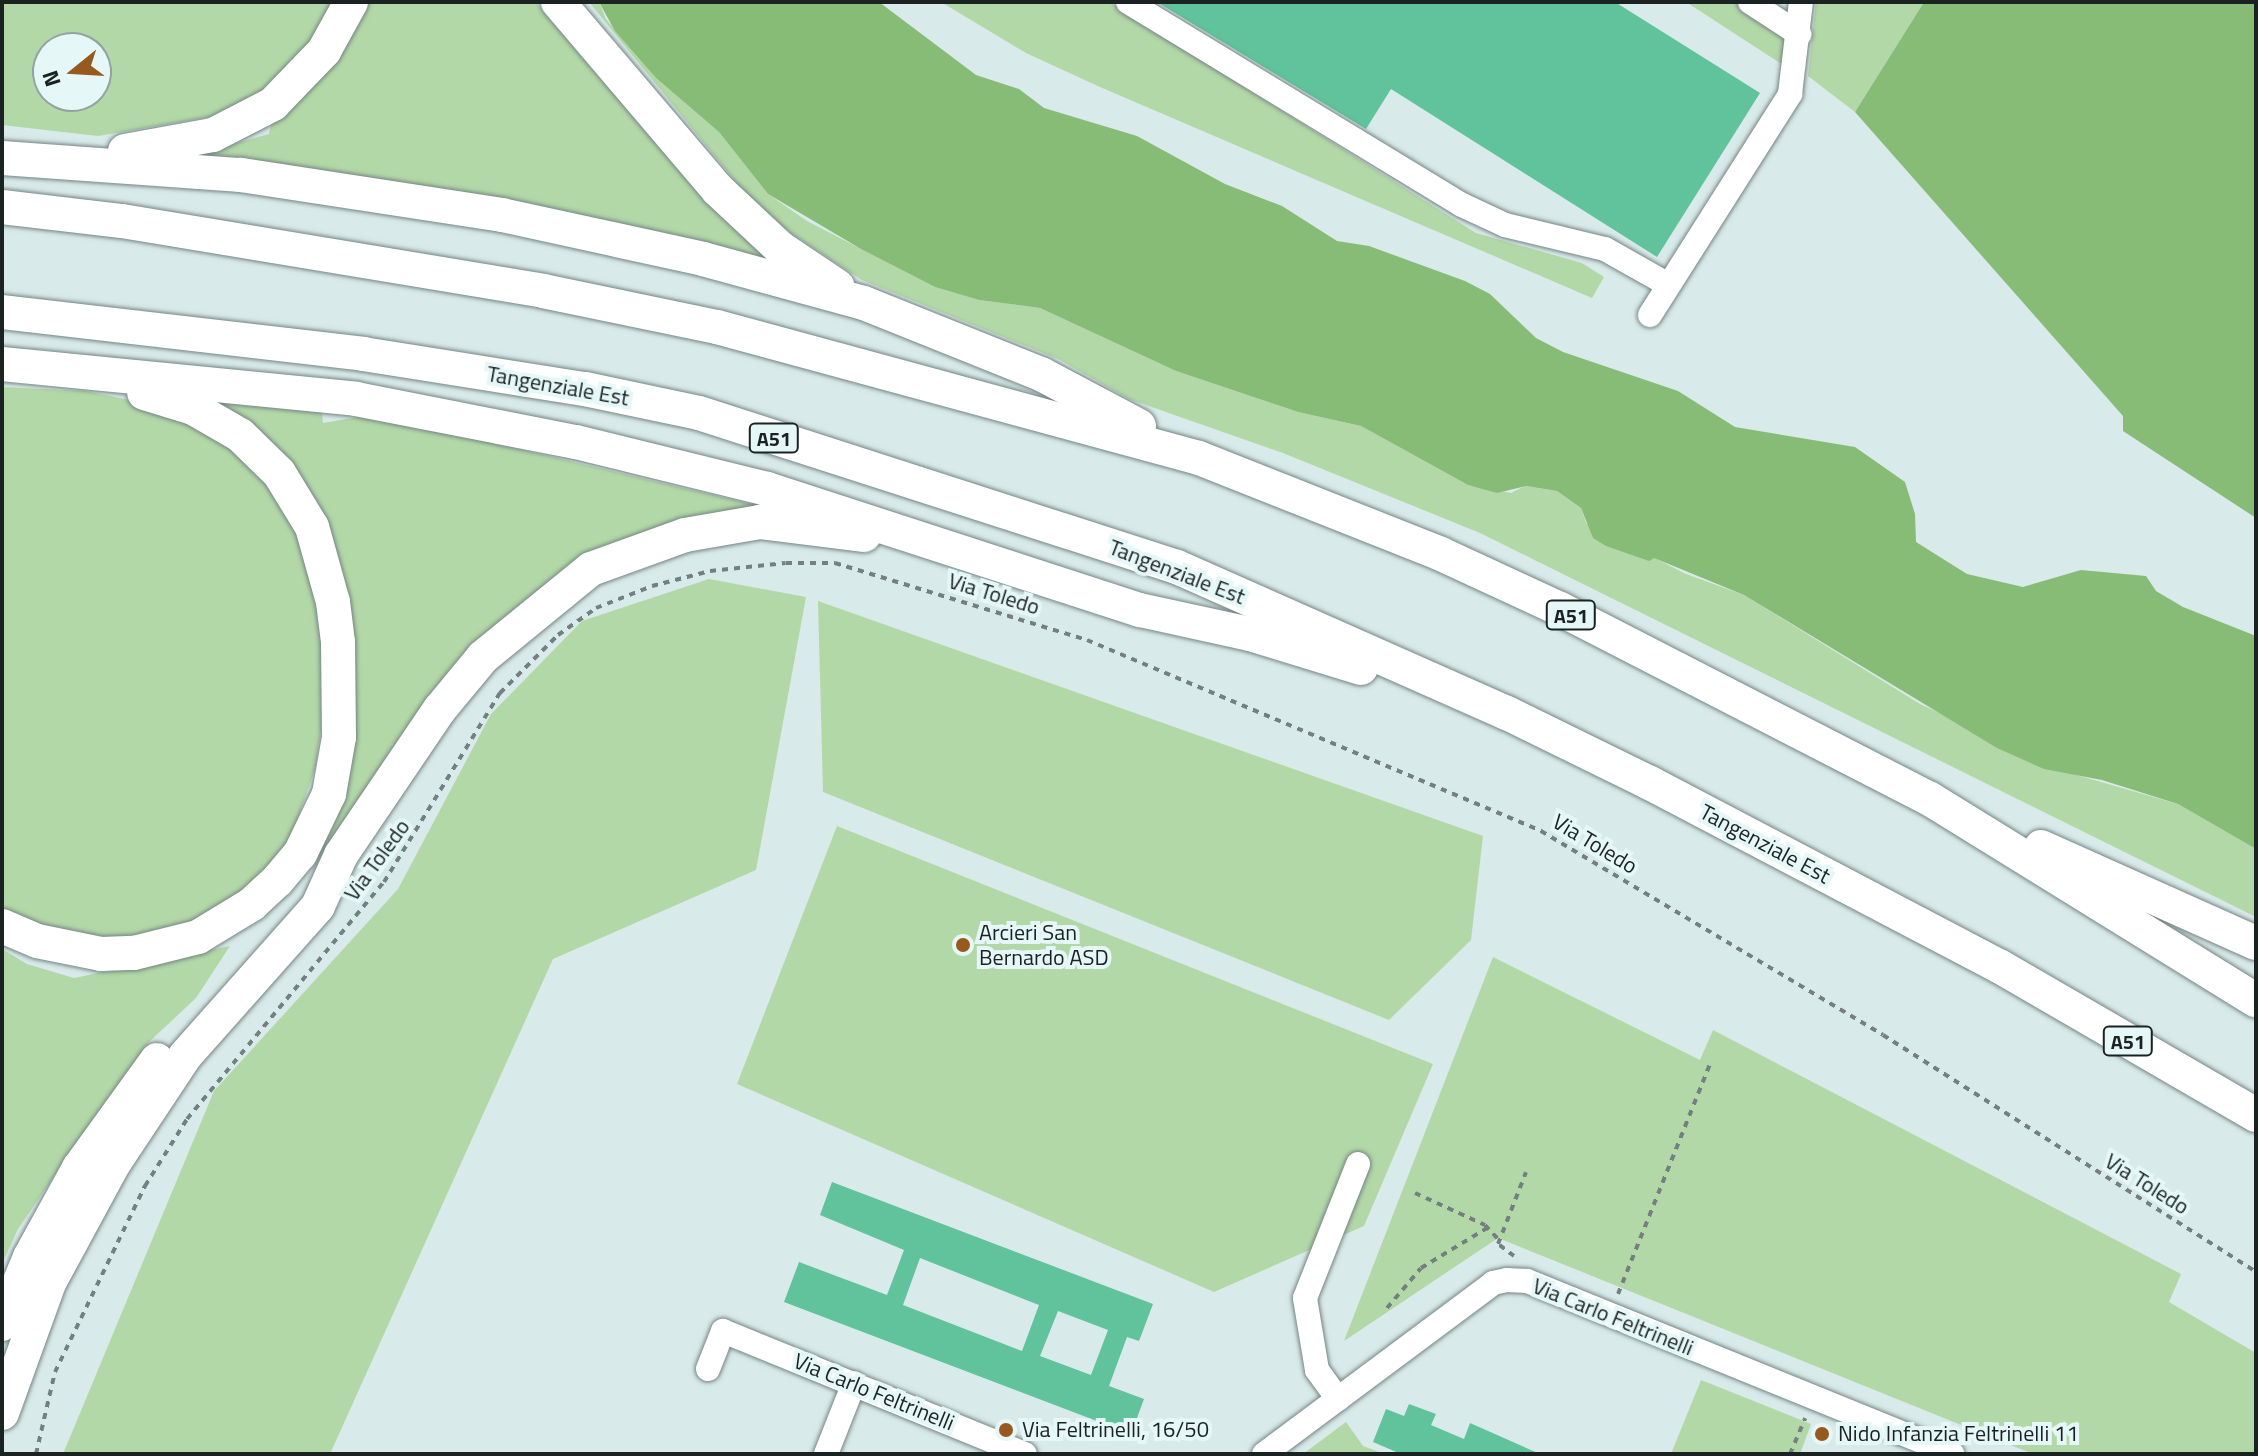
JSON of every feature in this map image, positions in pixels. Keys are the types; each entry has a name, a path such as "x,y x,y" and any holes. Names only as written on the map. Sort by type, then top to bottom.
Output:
{"highway":[{"path":"2,146 145,151 213,135 291,90 336,34 351,2"},
{"path":"558,2 717,189 780,248 864,303"},
{"path":"2,158 241,175 502,215 703,259 864,303 1041,374 1199,458"},
{"name":"A51","path":"2,207 122,221 543,291 717,327 1199,458 1441,554 1560,609 1930,799 2256,1000"},
{"name":"Tangenziale Est","path":"2,312 363,354 585,389 699,413 1177,567 1507,713 1999,966 2256,1115"},
{"path":"2,365 356,399 576,442 767,489 957,547 1140,610 1250,634 1507,713"},
{"path":"2,365 160,396 221,423 261,453 298,502 324,562 341,686 329,794 300,854 252,904 198,937 134,953 65,949 2,926"},
{"path":"2,1324 50,1218 102,1131 160,1057 341,855 440,709 483,657 591,569 685,535 760,522 957,547"},
{"path":"1930,799 2256,943"},
{"path":"2,1413 49,1283 114,1163 185,1056 318,906 341,855"}],"street":[{"path":"1128,2 1460,204 1505,225 1605,249 1669,285"},
{"path":"1750,2 1799,34"},
{"path":"1650,315 1790,94 1801,2"},
{"path":"1338,1399 1317,1370 1305,1298 1358,1164"},
{"name":"Via Carlo Feltrinelli","path":"1264,1454 1294,1445 1338,1399 1493,1283 1519,1280 1952,1454"},
{"name":"Via Carlo Feltrinelli","path":"708,1369 723,1331 1025,1454"},
{"path":"826,1454 854,1383"}],"path":[{"name":"Via Toledo","path":"36,1454 55,1372 86,1301 145,1186 187,1119 384,882 500,693 558,635 596,608 710,571 835,563 1147,661 1541,831 1883,1035 2256,1272"},
{"path":"1618,1294 1710,1064"},
{"path":"1500,1241 1526,1172"},
{"path":"1415,1193 1487,1228 1514,1256"},
{"path":"1387,1308 1421,1268 1487,1228"},
{"path":"1790,1454 1805,1418"}],"green space":[{"path":"2,2 339,2 325,38 244,111 98,136 2,125"},
{"path":"367,2 536,2 703,198 769,257 766,265 182,158 269,134 272,120 336,60"},
{"path":"589,2 599,2 606,19 656,78 719,132 768,194 807,221 935,287 979,300 1040,308 1176,371 1298,412 1361,426 1468,485 1511,493 1525,486 1557,491 1581,508 1586,523 1686,574 1744,595 1920,704 2073,774 2178,804 2256,849 2256,917 1480,533 1283,453 1129,399 1058,359 862,280 762,214"},
{"path":"599,2 879,2 976,75 1019,89 1044,108 1137,136 1225,184 1282,206 1337,241 1369,246 1465,281 1490,294 1536,338 1563,352 1678,391 1735,427 1855,447 1905,482 1915,514 1916,542 1967,574 2023,587 2081,570 2146,576 2156,591 2183,607 2256,636 2256,849 2178,804 2102,780 2044,769 1997,748 1744,595 1654,558 1649,561 1606,546 1593,538 1581,508 1557,491 1526,486 1497,493 1468,485 1361,426 1298,412 1176,371 1040,308 979,300 935,287 861,249 768,194 719,132 656,78 615,31"},
{"path":"941,2 1109,2 1476,233 1582,263 1604,277 1592,298 1100,87 1026,53"},
{"path":"1686,2 1736,2 1783,31 1786,67"},
{"path":"1816,2 1924,2 1855,112 1808,76"},
{"path":"1924,2 2256,2 2256,518 2123,431 2123,416 1855,112"},
{"path":"2,387 86,391 154,405 215,433 254,465 293,513 314,580 330,672 315,769 292,835 269,871 235,901 167,936 70,938 2,915"},
{"path":"194,394 322,412 323,423 358,417 489,442 805,517 587,562 322,859 315,854 341,569"},
{"path":"709,579 806,597 756,870 553,959 330,1454 63,1454 214,1091 398,889 491,714 582,621"},
{"path":"818,601 1483,836 1471,940 1389,1020 823,792"},
{"name":"Arcieri San Bernardo ASD","path":"837,826 1433,1064 1364,1226 1214,1292 737,1084"},
{"path":"230,946 196,998 149,1042 18,1229 2,1264 2,949 27,964 74,978"},
{"path":"1493,957 1700,1060 1713,1030 2181,1274 2169,1302 2256,1353 2256,1454 2033,1454 1498,1238 1344,1341"},
{"path":"1701,1380 1811,1424 1800,1454 1671,1454"},
{"path":"1346,1422 1363,1446 1384,1454 1303,1454"}],"building":[{"path":"1157,2 1615,2 1760,93 1657,257 1391,89 1366,129"},
{"path":"832,1182 1153,1304 1139,1341 1127,1337 1109,1386 1144,1399 1131,1434 784,1302 799,1262 887,1295 904,1250 820,1215","holes":["920,1258 1039,1305 1022,1351 903,1305","1058,1311 1108,1330 1091,1375 1040,1356"]},
{"path":"1409,1404 1436,1414 1431,1425 1464,1439 1470,1423 1540,1454 1401,1454 1373,1442 1386,1409 1404,1416"}],"place":[{"name":"Arcieri San Bernardo ASD","path":"963,945"},
{"name":"Via Feltrinelli, 16/50","path":"1006,1430"},
{"name":"Nido Infanzia Feltrinelli 11","path":"1822,1434"}]}
